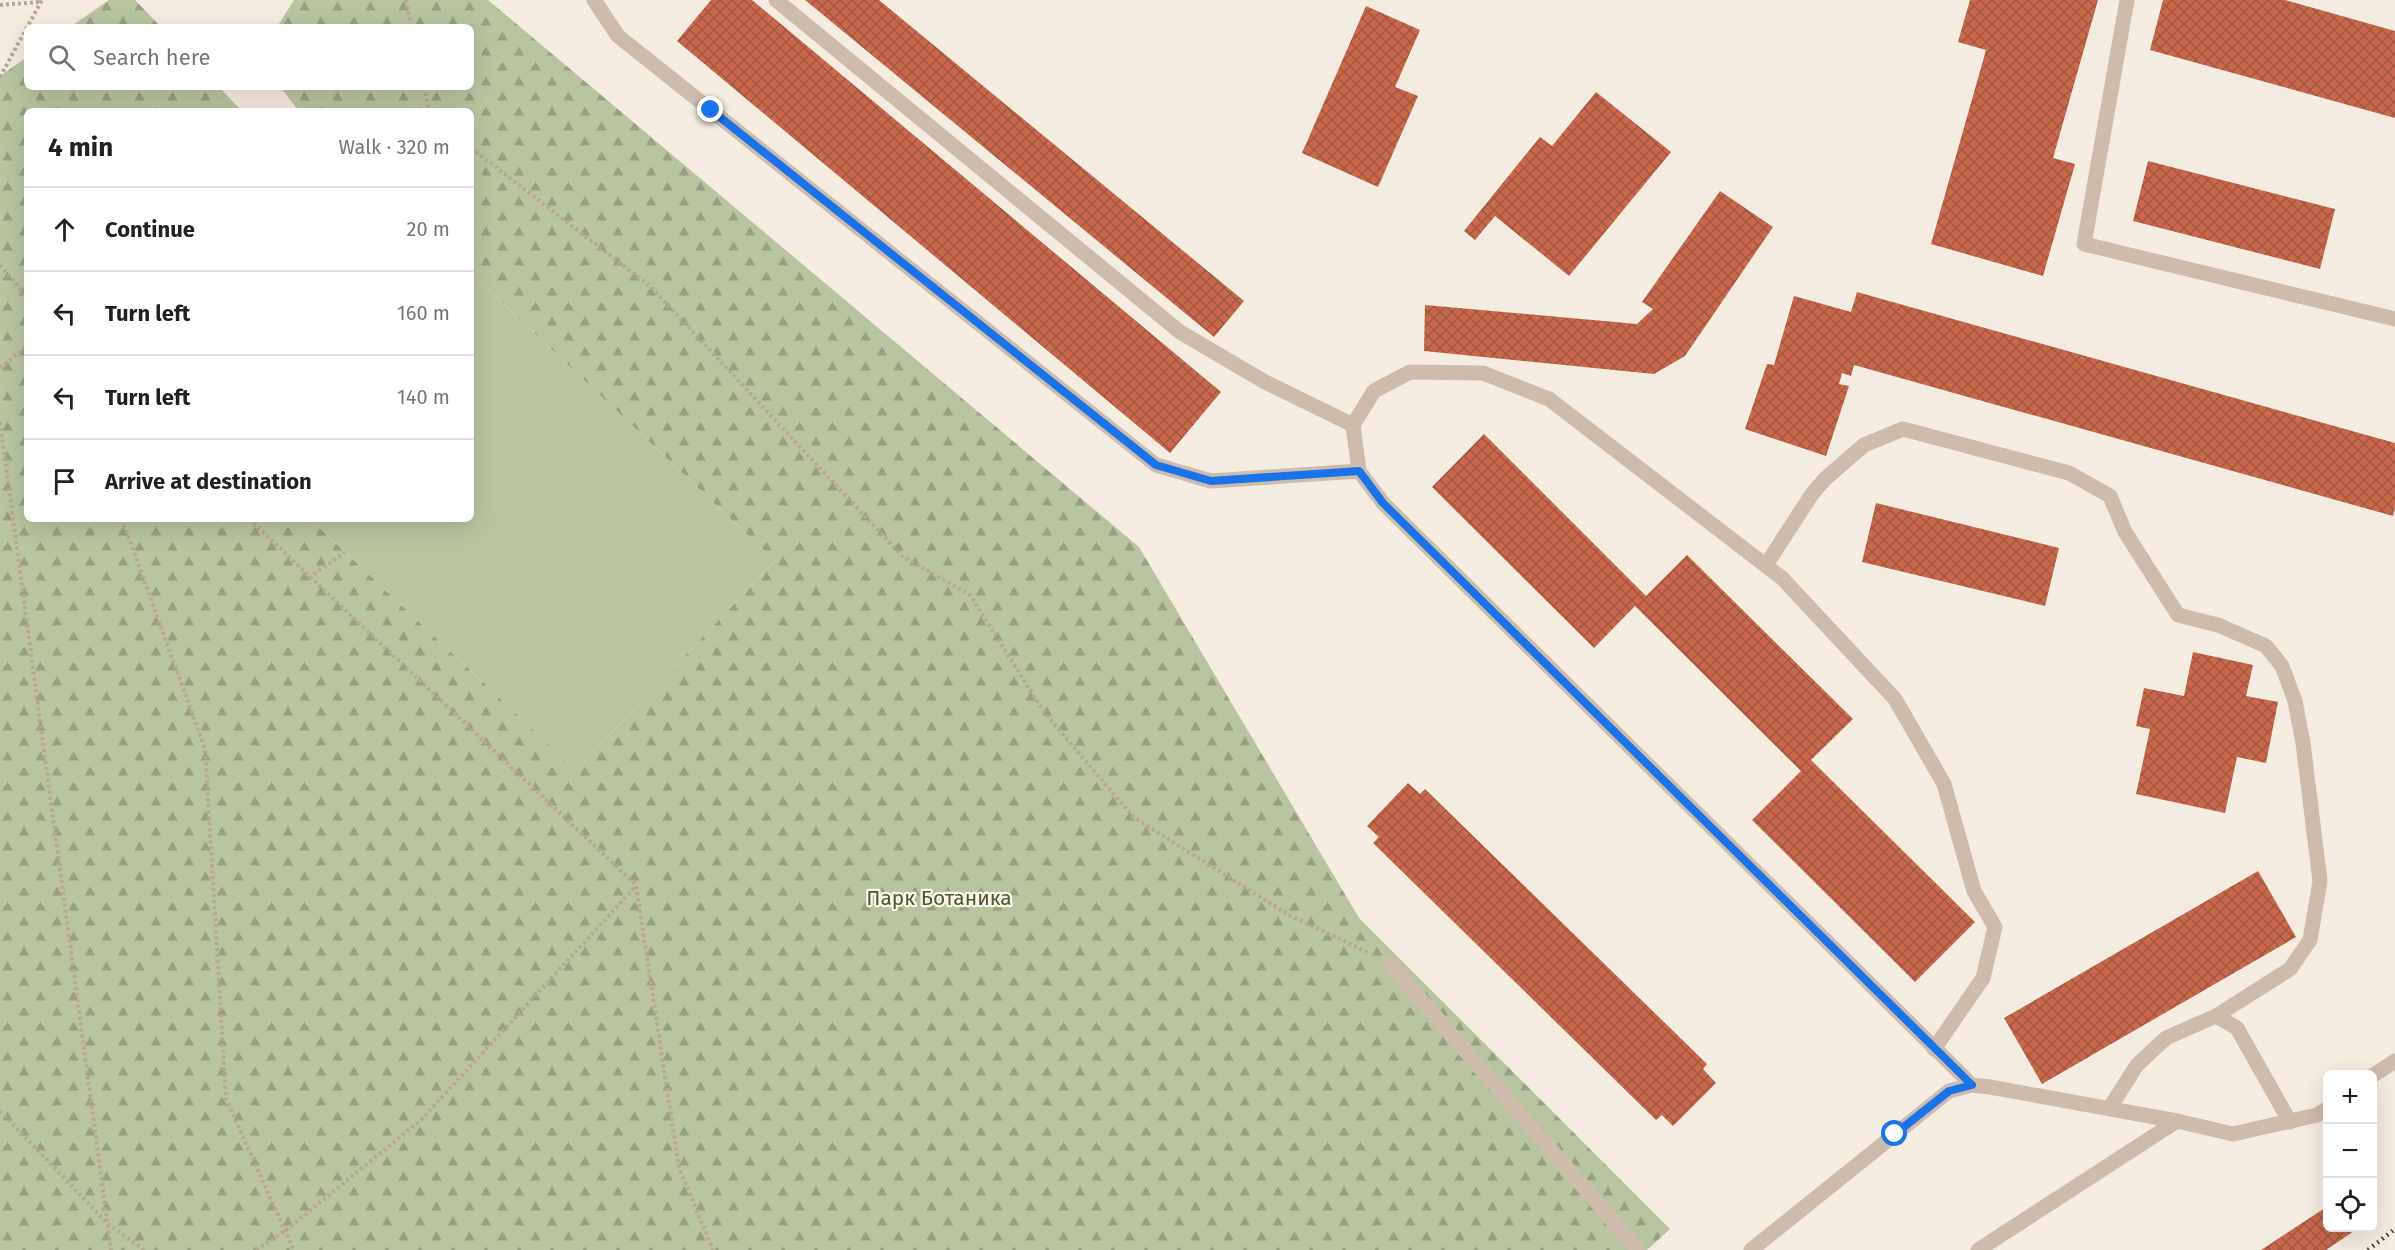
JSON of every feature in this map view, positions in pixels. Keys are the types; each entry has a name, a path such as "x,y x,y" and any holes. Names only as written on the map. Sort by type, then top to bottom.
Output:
{"street":[{"path":"594,0 618,36 1156,465 1211,481 1359,471"},
{"path":"776,0 1180,332 1264,382 1353,425"},
{"path":"2127,0 2084,244 2395,319"},
{"path":"1935,1049 1983,978 1995,927 1974,891 1944,784 1895,699 1782,578 1549,399 1483,373 1410,372 1374,391 1353,425 1359,471 1383,503 1935,1049 1972,1085"},
{"path":"1766,565 1812,494 1825,479 1864,445 1903,429 2069,473 2110,496 2125,532 2178,615 2218,625 2266,646 2282,666 2295,701 2320,881 2310,940 2290,969 2216,1016 2166,1038 2137,1065 2109,1109"},
{"path":"1390,964 1638,1250"},
{"path":"2216,1016 2237,1028 2290,1122"},
{"path":"2377,1073 2395,1061"},
{"path":"1751,1250 1949,1091 1972,1085 2177,1121 2233,1134 2290,1122 2323,1111"},
{"path":"1978,1250 2177,1121"}],"path":[{"path":"406,0 410,24"},
{"path":"0,5 41,1"},
{"path":"29,24 41,1"},
{"path":"0,77 24,33"},
{"path":"425,90 428,108"},
{"path":"474,150 651,287 902,556 970,595 1044,712 1133,817 1289,915 1390,964"},
{"path":"0,265 24,293"},
{"path":"0,368 24,348"},
{"path":"0,422 111,1250"},
{"path":"123,522 205,749 226,1099 294,1250"},
{"path":"252,522 636,885 679,1168 713,1250"},
{"path":"309,578 345,552"},
{"path":"256,1250 285,1230 421,1120 636,885"},
{"path":"0,1111 107,1223 144,1250"}],"green space":[{"path":"109,0 135,0 158,24 74,24"},
{"name":"Парк Ботаника","path":"294,0 488,0 1139,547 1359,918 1670,1229 1647,1250 0,1250 0,76 24,59 24,90 222,90 239,108 24,108 24,522 313,522 576,770 775,561 474,276 474,108 297,108 282,90 474,90 474,24 279,24"},
{"path":"474,276 775,561 576,770 313,522 474,522"}],"building":[{"path":"711,0 752,0 1221,392 1170,453 677,41"},
{"path":"805,0 879,0 1244,301 1214,337"},
{"path":"1970,0 2098,0 2053,158 2075,164 2043,276 1931,244 1986,50 1958,42"},
{"path":"2163,0 2285,0 2395,31 2395,118 2150,50"},
{"path":"1366,6 1420,30 1395,87 1418,96 1378,187 1302,153"},
{"path":"1596,92 1671,152 1569,276 1495,216 1475,240 1464,231 1540,137 1552,146"},
{"path":"2148,161 2335,209 2320,269 2133,221"},
{"path":"1720,191 1773,227 1685,356 1654,374 1424,351 1425,305 1637,324 1653,309 1642,302"},
{"path":"1857,292 2395,443 2393,516 1854,365 1851,376 1842,373 1839,384 1849,386 1826,456 1745,429 1767,364 1774,365 1794,296 1851,312"},
{"path":"1484,434 1646,596 1687,555 1853,719 1811,760 1975,922 1915,982 1752,820 1801,771 1635,606 1594,648 1432,487"},
{"path":"1876,503 2059,548 2045,606 1862,562"},
{"path":"2193,652 2253,665 2246,696 2278,702 2266,763 2237,757 2225,813 2136,794 2150,729 2136,726 2144,688 2184,696"},
{"path":"1408,783 1420,794 1425,789 1707,1064 1703,1069 1716,1083 1673,1126 1662,1115 1656,1120 1373,843 1379,837 1367,826"},
{"path":"2258,871 2296,937 2042,1084 2004,1018"},
{"path":"2323,1209 2323,1232 2353,1232 2326,1250 2261,1250"}],"railway":[{"path":"2368,1250 2395,1229"}],"route":[{"path":"711,110 1156,465 1211,481 1359,471 1383,503 1972,1085 1949,1091 1895,1134"}]}
